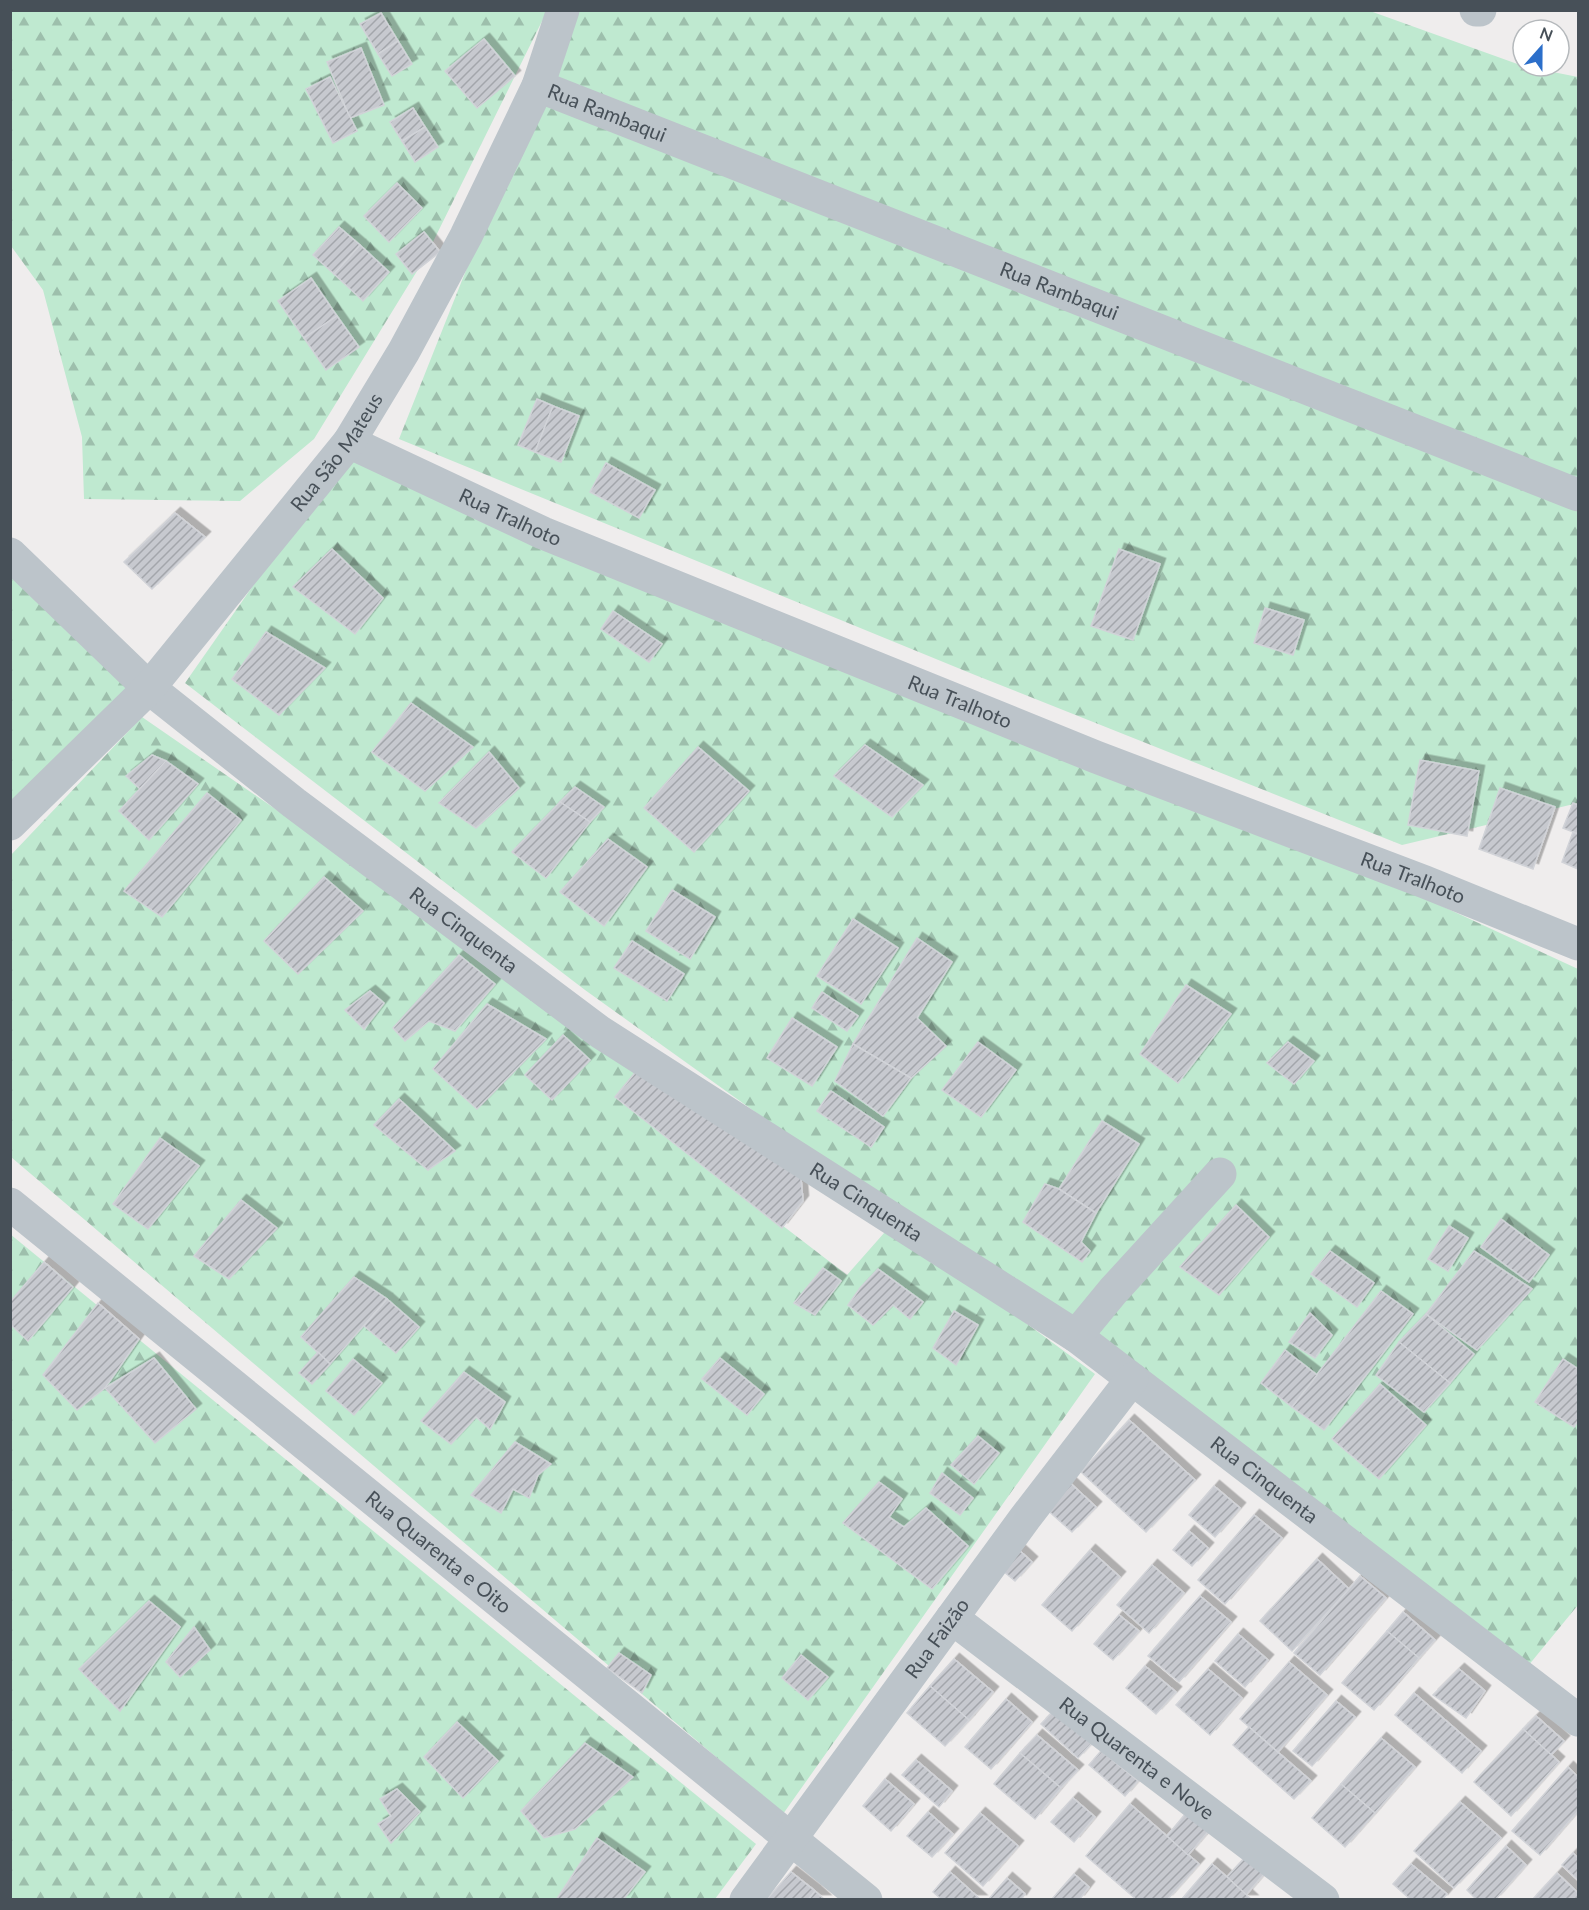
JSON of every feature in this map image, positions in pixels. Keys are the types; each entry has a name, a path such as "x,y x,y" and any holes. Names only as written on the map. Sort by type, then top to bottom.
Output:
{"street":[{"name":"Rua São Mateus","path":"10,824 149,688 349,441 404,351 466,236 538,86 562,10"},
{"name":"Rua Rambaqui","path":"538,86 1578,495"},
{"name":"Rua Tralhoto","path":"349,441 543,533 1096,757 1425,882 1578,944"},
{"name":"Rua Cinquenta","path":"10,554 149,688 294,802 600,1032 1076,1336 1578,1720"},
{"path":"1076,1336 1220,1174"},
{"name":"Rua Quarenta e Oito","path":"10,1204 790,1840 866,1899"},
{"name":"Rua Faizão","path":"746,1899 1025,1518 1132,1379"},
{"name":"Rua Quarenta e Nove","path":"952,1618 1323,1899"}],"green space":[{"path":"10,11 547,11 425,258 314,439 240,501 84,499 82,437 43,290 11,246"},
{"path":"569,11 1370,11 1511,62 1511,78 1578,77 1578,803 1402,845 975,675 399,439"},
{"path":"352,454 1340,859 1578,969 1578,1605 1528,1666 585,990 185,683 327,480"},
{"path":"11,552 149,688 11,824"},
{"path":"142,717 643,1063 615,1097 847,1275 892,1224 1095,1374 783,1814 11,1157 10,856"},
{"path":"10,1234 756,1844 715,1899 11,1899"}],"building":[{"path":"381,13 398,41 378,54 360,24"},
{"path":"484,39 515,76 477,108 445,71"},
{"path":"398,41 412,64 392,76 378,54"},
{"path":"361,48 384,105 350,118 327,62"},
{"path":"330,77 357,131 333,143 306,89"},
{"path":"413,108 425,127 402,141 390,122"},
{"path":"425,127 438,147 415,162 402,141"},
{"path":"397,183 422,208 389,242 364,216"},
{"path":"339,227 360,245 334,274 313,255"},
{"path":"424,232 440,252 412,274 396,254"},
{"path":"360,245 389,272 363,301 334,274"},
{"path":"311,278 337,316 304,338 278,301"},
{"path":"337,316 359,347 326,370 304,338"},
{"path":"537,399 553,406 535,452 518,445"},
{"path":"553,406 579,416 561,462 535,452"},
{"path":"606,463 655,490 639,518 590,492"},
{"path":"175,513 205,537 152,589 124,562"},
{"path":"332,549 383,598 355,634 293,587"},
{"path":"1119,549 1160,564 1133,640 1091,626"},
{"path":"1265,608 1304,620 1293,655 1254,643"},
{"path":"613,611 662,644 649,662 601,629"},
{"path":"266,632 325,668 279,715 232,679"},
{"path":"411,703 473,747 425,791 372,752"},
{"path":"865,745 923,785 892,817 834,776"},
{"path":"698,747 749,791 694,852 644,808"},
{"path":"489,752 519,788 476,828 439,803"},
{"path":"152,755 166,761 140,789 126,776"},
{"path":"1420,760 1479,771 1467,836 1408,825"},
{"path":"166,761 198,784 149,840 119,811"},
{"path":"575,787 604,807 590,822 560,802"},
{"path":"1500,788 1555,807 1533,869 1479,849"},
{"path":"207,793 241,820 162,917 124,891"},
{"path":"560,802 590,822 546,878 512,852"},
{"path":"1573,803 1578,805 1578,834 1563,828"},
{"path":"1573,832 1578,834 1578,869 1562,862"},
{"path":"608,839 647,867 604,926 560,892"},
{"path":"324,877 363,911 298,974 264,941"},
{"path":"672,890 715,917 690,959 646,931"},
{"path":"853,919 898,948 861,1004 817,976"},
{"path":"917,938 952,962 917,1018 946,1046 911,1078 853,1044"},
{"path":"632,941 684,974 667,1001 614,968"},
{"path":"459,955 495,984 455,1031 429,1021 405,1041 393,1028"},
{"path":"1186,985 1231,1014 1178,1083 1140,1054"},
{"path":"370,991 384,1003 364,1029 345,1010"},
{"path":"822,992 858,1016 847,1031 812,1008"},
{"path":"487,1004 546,1039 477,1109 433,1069"},
{"path":"792,1018 837,1047 812,1086 767,1058"},
{"path":"563,1035 590,1060 552,1100 525,1075"},
{"path":"978,1042 1016,1070 981,1117 942,1090"},
{"path":"1288,1042 1314,1061 1294,1084 1267,1063"},
{"path":"853,1044 911,1078 883,1116 835,1081"},
{"path":"643,1063 800,1168 803,1201 782,1228 615,1097"},
{"path":"831,1091 884,1127 871,1147 817,1111"},
{"path":"399,1099 455,1151 428,1170 374,1125"},
{"path":"1102,1121 1139,1144 1096,1213 1059,1189"},
{"path":"160,1138 199,1166 148,1229 113,1204"},
{"path":"1045,1184 1059,1189 1096,1213 1081,1242 1090,1251 1082,1262 1023,1222"},
{"path":"241,1200 277,1228 229,1279 194,1256"},
{"path":"1236,1205 1269,1237 1219,1295 1180,1267"},
{"path":"1501,1219 1549,1255 1529,1282 1481,1247"},
{"path":"1449,1226 1468,1238 1448,1271 1428,1259"},
{"path":"1330,1251 1374,1283 1357,1307 1311,1274"},
{"path":"1474,1251 1532,1289 1477,1350 1426,1314"},
{"path":"44,1262 73,1287 28,1341 10,1324 10,1302"},
{"path":"823,1268 841,1281 815,1315 794,1303"},
{"path":"878,1269 923,1302 910,1319 893,1305 873,1325 848,1305"},
{"path":"354,1277 387,1299 330,1364 301,1337"},
{"path":"1381,1291 1413,1314 1324,1430 1292,1407"},
{"path":"387,1299 419,1327 396,1353 364,1326"},
{"path":"98,1303 139,1339 105,1388 77,1410 43,1375"},
{"path":"954,1311 978,1325 956,1365 933,1348"},
{"path":"1310,1313 1332,1335 1315,1358 1289,1342"},
{"path":"1426,1314 1474,1354 1450,1383 1399,1342"},
{"path":"1399,1342 1450,1383 1424,1412 1376,1375"},
{"path":"1285,1350 1317,1375 1292,1407 1261,1383"},
{"path":"318,1352 330,1364 312,1384 299,1373"},
{"path":"154,1358 196,1409 155,1443 105,1388"},
{"path":"720,1358 764,1394 747,1415 702,1379"},
{"path":"353,1359 382,1383 354,1415 326,1391"},
{"path":"1563,1359 1578,1369 1578,1421 1574,1427 1535,1402"},
{"path":"464,1372 505,1402 490,1429 476,1417 451,1444 421,1421"},
{"path":"1380,1384 1426,1425 1379,1479 1332,1439"},
{"path":"1129,1420 1195,1480 1146,1532 1081,1472"},
{"path":"978,1436 999,1453 974,1484 951,1465"},
{"path":"515,1442 551,1464 538,1475 529,1498 513,1489 501,1513 471,1495"},
{"path":"942,1473 973,1498 960,1515 930,1493"},
{"path":"1068,1481 1096,1507 1072,1532 1044,1507"},
{"path":"879,1482 902,1499 889,1517 904,1527 926,1508 968,1546 932,1589 843,1523"},
{"path":"1214,1486 1240,1508 1215,1537 1189,1515"},
{"path":"1254,1515 1282,1538 1225,1604 1198,1580"},
{"path":"1189,1531 1208,1548 1192,1566 1173,1550"},
{"path":"1090,1550 1120,1577 1072,1631 1042,1605"},
{"path":"1020,1551 1032,1562 1015,1581 1003,1571"},
{"path":"1317,1559 1349,1589 1292,1651 1260,1621"},
{"path":"1152,1565 1184,1593 1149,1633 1117,1605"},
{"path":"1360,1576 1386,1598 1320,1675 1294,1653"},
{"path":"1200,1596 1231,1622 1179,1682 1148,1656"},
{"path":"149,1601 180,1627 120,1711 79,1669"},
{"path":"1403,1612 1435,1640 1419,1658 1387,1631"},
{"path":"1119,1615 1139,1631 1113,1660 1094,1644"},
{"path":"194,1627 210,1650 180,1677 166,1662"},
{"path":"1387,1631 1419,1658 1374,1710 1342,1683"},
{"path":"1238,1634 1268,1660 1245,1687 1215,1661"},
{"path":"619,1653 651,1675 642,1693 607,1668"},
{"path":"801,1655 828,1677 808,1700 782,1678"},
{"path":"954,1659 993,1692 969,1720 930,1686"},
{"path":"1289,1662 1327,1695 1278,1752 1240,1719"},
{"path":"1145,1666 1176,1692 1156,1714 1126,1688"},
{"path":"1208,1669 1242,1698 1210,1735 1176,1705"},
{"path":"1459,1669 1485,1691 1466,1718 1433,1695"},
{"path":"930,1686 969,1720 945,1746 907,1713"},
{"path":"1414,1693 1481,1751 1462,1773 1395,1715"},
{"path":"1006,1699 1032,1722 991,1769 965,1747"},
{"path":"1336,1701 1355,1717 1312,1766 1293,1751"},
{"path":"1056,1708 1093,1742 1078,1758 1041,1724"},
{"path":"1536,1716 1564,1741 1551,1755 1523,1729"},
{"path":"457,1722 498,1761 463,1798 424,1757"},
{"path":"1249,1727 1311,1781 1294,1799 1233,1745"},
{"path":"1523,1729 1559,1762 1511,1816 1474,1782"},
{"path":"1037,1735 1078,1770 1061,1788 1020,1753"},
{"path":"1381,1738 1415,1767 1375,1813 1341,1784"},
{"path":"585,1743 633,1777 575,1829 544,1838 521,1811"},
{"path":"1101,1751 1138,1781 1125,1796 1089,1765"},
{"path":"1020,1753 1061,1788 1035,1819 994,1784"},
{"path":"916,1760 952,1791 939,1807 902,1775"},
{"path":"1568,1767 1578,1777 1578,1811 1540,1855 1512,1831"},
{"path":"885,1779 914,1804 891,1831 863,1806"},
{"path":"1341,1784 1375,1813 1345,1847 1312,1818"},
{"path":"397,1789 420,1812 391,1843 378,1824 391,1816 380,1799"},
{"path":"1073,1798 1095,1817 1074,1842 1051,1822"},
{"path":"1460,1802 1501,1838 1454,1888 1414,1851"},
{"path":"1130,1804 1199,1864 1167,1900 1137,1900 1086,1856"},
{"path":"1191,1807 1213,1826 1188,1855 1167,1836"},
{"path":"928,1812 953,1834 932,1857 907,1836"},
{"path":"980,1813 1018,1846 983,1886 945,1853"},
{"path":"597,1838 645,1872 623,1900 556,1900"},
{"path":"1506,1846 1526,1865 1495,1900 1477,1900 1467,1890"},
{"path":"1251,1851 1270,1867 1246,1895 1227,1877"},
{"path":"1573,1853 1578,1858 1578,1880 1562,1865"},
{"path":"1212,1864 1227,1877 1252,1900 1181,1900"},
{"path":"1411,1864 1447,1894 1442,1900 1411,1900 1393,1884"},
{"path":"791,1872 815,1891 808,1900 770,1900 768,1898"},
{"path":"950,1872 981,1900 942,1900 933,1892"},
{"path":"1557,1873 1578,1893 1578,1900 1532,1900"},
{"path":"1074,1874 1089,1887 1079,1900 1052,1899"},
{"path":"1007,1878 1025,1894 1021,1900 988,1900"},
{"path":"815,1891 825,1900 808,1900"}]}
